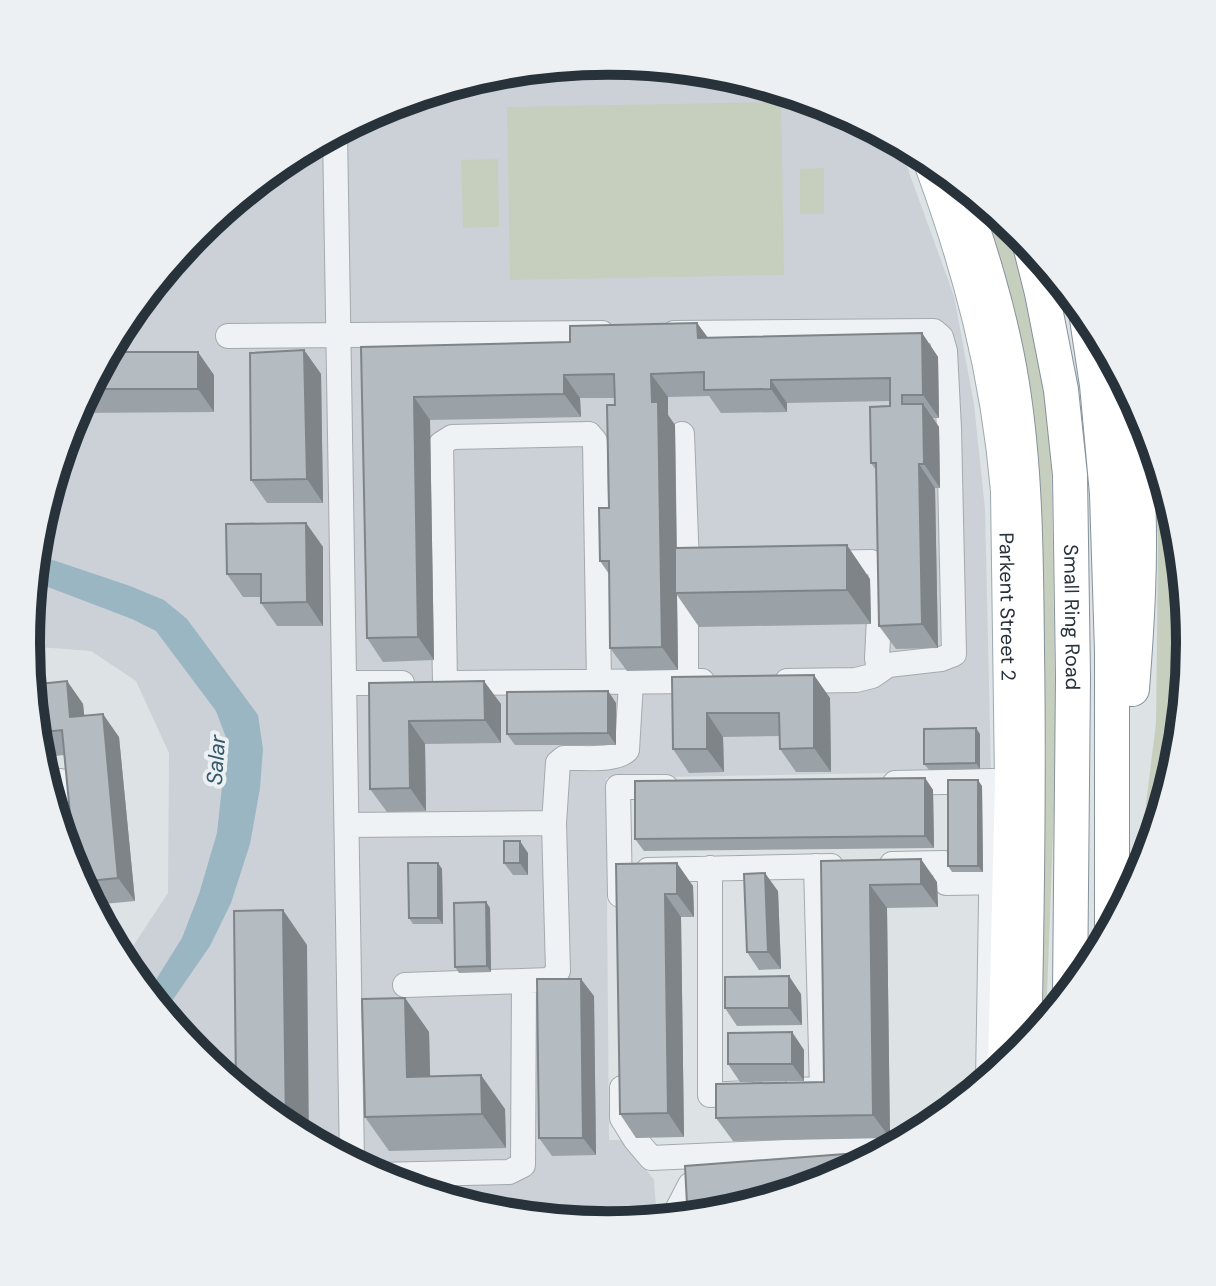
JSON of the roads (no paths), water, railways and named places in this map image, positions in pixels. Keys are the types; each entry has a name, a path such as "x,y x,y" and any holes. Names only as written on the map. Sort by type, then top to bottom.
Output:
{"highway":[{"path":"963,199 984,263 1012,381 1025,497 1029,791 1018,882 1023,1031"},
{"name":"Small Ring Road","path":"1036,269 1061,390 1070,475 1073,677 1070,973"},
{"name":"Small Ring Road","path":"1091,344 1107,494 1112,651 1112,904"},
{"path":"1113,902 1139,585 1138,494 1133,425"}],"main road":[{"name":"Parkent Street 2","path":"935,179 975,304 995,397 1006,491 1010,782 1018,882 1004,1050"}],"lane":[{"path":"335,145 352,1149"},
{"path":"651,333 934,331 941,337 945,351 949,429 954,654 941,659 888,665 872,676 856,680 763,681"},
{"path":"228,336 620,333"},
{"path":"445,683 441,444 452,437 589,434 595,441 599,682"},
{"path":"682,434 694,565 686,681"},
{"path":"810,563 871,562 879,566 879,671"},
{"path":"344,683 717,681"},
{"path":"405,985 550,980 558,971 554,823 558,763 564,758 614,757 627,750 631,682"},
{"path":"57,781 61,781 63,803"},
{"path":"868,783 993,781 988,1065"},
{"path":"620,913 618,787 696,786"},
{"path":"347,825 554,823"},
{"path":"645,870 944,863 946,883 1018,882"},
{"path":"710,868 710,1095 822,1089 816,866"},
{"path":"407,1174 509,1172 523,1165 524,981"},
{"path":"622,1071 622,1118 651,1158 866,1148"},
{"path":"679,1206 690,1185 737,1181"}],"water":[{"name":"Salar","path":"47,558 164,600 187,619 258,715 263,749 250,844 231,903 210,946 170,1004 153,984 182,938 199,894 217,833 227,740 216,711 156,631 43,585"}]}
